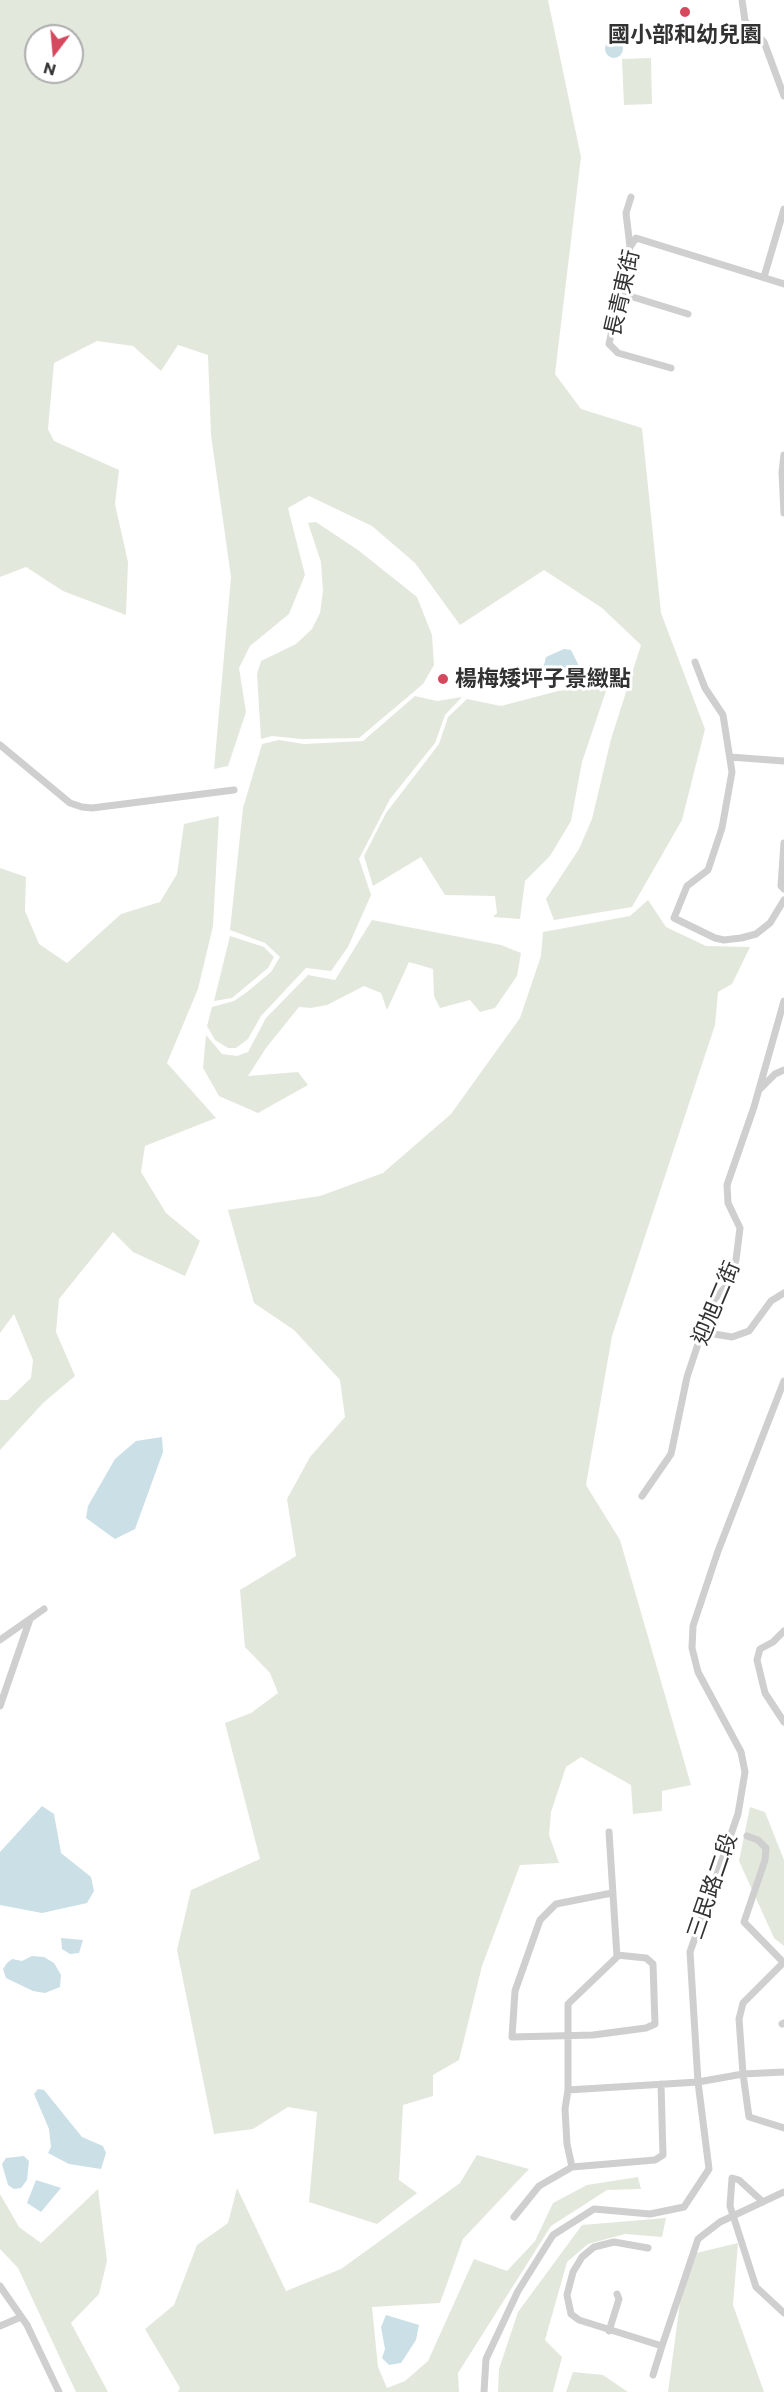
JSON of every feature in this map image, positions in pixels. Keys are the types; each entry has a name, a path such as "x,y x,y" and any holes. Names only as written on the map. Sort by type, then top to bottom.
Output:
{"street":[{"path":"742,0 745,21 764,42 784,96"},
{"path":"630,247 626,213 631,197"},
{"path":"764,277 784,209"},
{"name":"長青東街","path":"670,368 618,353 609,344 630,247 636,238 784,284"},
{"path":"620,293 688,314"},
{"path":"784,455 782,472 784,513"},
{"path":"695,662 705,688 723,715 732,772 729,798 708,870 687,886 674,918 724,940 741,938 756,934 764,928 784,900"},
{"path":"0,745 70,803 82,807 92,808 234,790"},
{"path":"730,757 784,761"},
{"path":"784,843 781,886 784,889"},
{"name":"迎旭二街","path":"642,1496 671,1454 687,1377 702,1332 714,1300 727,1285 736,1260 740,1227 728,1203 727,1185 784,1001"},
{"path":"758,1091 775,1074 784,1070"},
{"path":"702,1332 732,1337 749,1331 771,1301 784,1293"},
{"name":"三民路二段","path":"484,2392 486,2359 518,2291 553,2235 594,2209 650,2214 684,2207 709,2169 699,2082 690,1952 738,1814 745,1772 741,1752 698,1672 692,1648 693,1626 718,1551 784,1381"},
{"path":"0,1640 44,1609"},
{"path":"0,1706 30,1619"},
{"path":"784,1631 773,1642 760,1648 757,1660 765,1694 784,1722"},
{"path":"572,2167 566,2132 568,2004 617,1955 609,1832"},
{"path":"747,1836 758,1840 766,1848 765,1860 744,1922 784,1963 742,2003 739,2019 742,2074 749,2117 784,2128"},
{"path":"612,1893 556,1904 540,1920 515,1990 512,2037 593,2035 646,2028 655,2024 653,1964 646,1958 617,1955"},
{"path":"568,2090 699,2082 742,2074 784,2072"},
{"path":"514,2217 539,2186 572,2167 655,2160 663,2155 661,2084"},
{"path":"763,2202 740,2180 732,2178 730,2206 756,2287 784,2313"},
{"path":"653,2375 698,2239 720,2222 784,2192"},
{"path":"648,2248 614,2242 594,2247 582,2257 573,2272 567,2295 571,2314 579,2320 662,2346"},
{"path":"0,2286 21,2317 59,2392"},
{"path":"609,2331 619,2299 617,2294"},
{"path":"0,2326 21,2317"}],"shaded area":[{"path":"0,0 548,0 581,157 555,374 581,409 642,428 661,613 705,729 682,820 632,907 554,920 546,899 579,849 592,819 611,739 641,645 602,608 544,570 460,625 415,563 372,526 309,496 288,508 305,575 289,614 250,646 239,668 246,712 228,766 214,769 231,577 211,435 208,355 178,345 161,371 133,346 97,341 54,363 48,429 54,441 119,470 115,504 128,562 126,615 63,591 26,567 0,577"},
{"path":"614,40 620,43 623,49 620,55 614,58 608,55 605,49 608,43"},
{"path":"651,58 652,104 624,105 622,59"},
{"path":"316,522 358,550 417,597 432,635 434,665 423,684 359,738 301,739 272,736 261,739 257,674 261,661 296,644 312,629 320,613 323,591 321,562 308,523"},
{"path":"564,649 571,650 579,666 548,674 543,669 546,657"},
{"path":"592,687 606,691 582,762 571,821 550,856 525,881 520,919 493,917 497,913 495,896 445,895 421,857 373,886 364,856 386,813 439,744 448,717 467,699 501,706 558,691"},
{"path":"415,696 437,701 462,697 445,715 435,743 390,799 359,859 371,895 348,947 331,971 306,968 261,1016 248,1039 236,1048 228,1048 215,1040 207,1026 212,1007 234,1001 247,992 271,972 280,957 265,943 230,930 243,808 262,744 279,740 304,744 363,741"},
{"path":"219,816 213,926 198,989 167,1063 216,1118 145,1146 141,1172 166,1213 200,1241 185,1276 133,1252 113,1232 59,1299 56,1332 75,1376 43,1403 0,1450 0,1400 8,1400 31,1378 33,1360 14,1314 0,1333 0,868 26,877 25,911 39,944 67,963 121,914 160,902 177,874 184,824"},
{"path":"648,900 666,927 706,946 750,947 732,984 718,992 715,1025 612,1336 586,1485 620,1540 691,1785 662,1791 662,1811 633,1814 631,1785 581,1757 566,1767 551,1812 549,1835 559,1863 520,1865 482,1966 459,2060 433,2075 433,2096 403,2105 399,2180 417,2193 377,2224 309,2202 317,2112 288,2107 253,2129 214,2134 177,1950 191,1890 260,1859 225,1723 251,1713 278,1693 270,1673 245,1647 240,1590 296,1556 287,1499 310,1457 345,1417 340,1380 294,1330 254,1303 228,1210 320,1196 383,1173 451,1114 520,1018 541,956 543,932 630,916"},
{"path":"372,920 501,945 521,953 517,976 495,1008 480,1012 470,1000 440,1008 434,996 433,969 409,962 387,1010 381,993 364,986 327,1005 311,1008 299,1007 266,1048 248,1076 298,1072 308,1085 258,1113 219,1096 203,1068 206,1035 222,1054 237,1056 248,1052 266,1018 308,975 335,980"},
{"path":"230,936 264,947 274,957 268,968 232,998 214,1001"},
{"path":"162,1437 163,1452 135,1529 115,1539 86,1518 88,1506 115,1459 136,1441"},
{"path":"42,1806 54,1814 61,1853 91,1877 94,1891 87,1903 42,1913 0,1905 0,1852"},
{"path":"750,1807 765,1812 784,1860 784,1946 774,1938 739,1861"},
{"path":"61,1938 83,1940 79,1953 70,1954 62,1949"},
{"path":"32,1956 44,1957 54,1963 61,1975 60,1987 45,1993 33,1991 6,1978 3,1969 7,1963 12,1959 22,1961"},
{"path":"38,2089 44,2090 82,2137 103,2146 106,2153 101,2169 69,2164 48,2153 51,2147 49,2129 34,2094"},
{"path":"477,2155 529,2169 463,2239 440,2303 372,2307 378,2367 387,2388 405,2381 428,2361 474,2259 507,2271 535,2241 553,2203 587,2185 638,2177 641,2189 607,2190 551,2226 458,2373 459,2392 178,2392 180,2388 145,2329 174,2305 197,2245 228,2223 237,2188 286,2291 341,2269 460,2183"},
{"path":"24,2156 29,2161 27,2180 21,2188 14,2189 8,2185 2,2164 6,2158"},
{"path":"36,2180 61,2188 41,2212 27,2203"},
{"path":"98,2189 107,2261 99,2294 71,2323 108,2392 76,2392 18,2268 0,2249 0,2194 19,2227 41,2243"},
{"path":"666,2218 662,2237 625,2234 588,2244 567,2262 545,2340 562,2357 553,2392 498,2392 499,2369 518,2312 582,2225"},
{"path":"738,2243 733,2305 764,2392 668,2392 683,2280 692,2254"},
{"path":"386,2315 419,2325 416,2340 401,2363 389,2365 382,2358 385,2349 381,2327"},
{"path":"573,2372 603,2375 628,2392 566,2392"}],"place":[{"name":"國小部和幼兒園","path":"685,12"},
{"name":"楊梅矮坪子景緻點","path":"443,679"}]}
